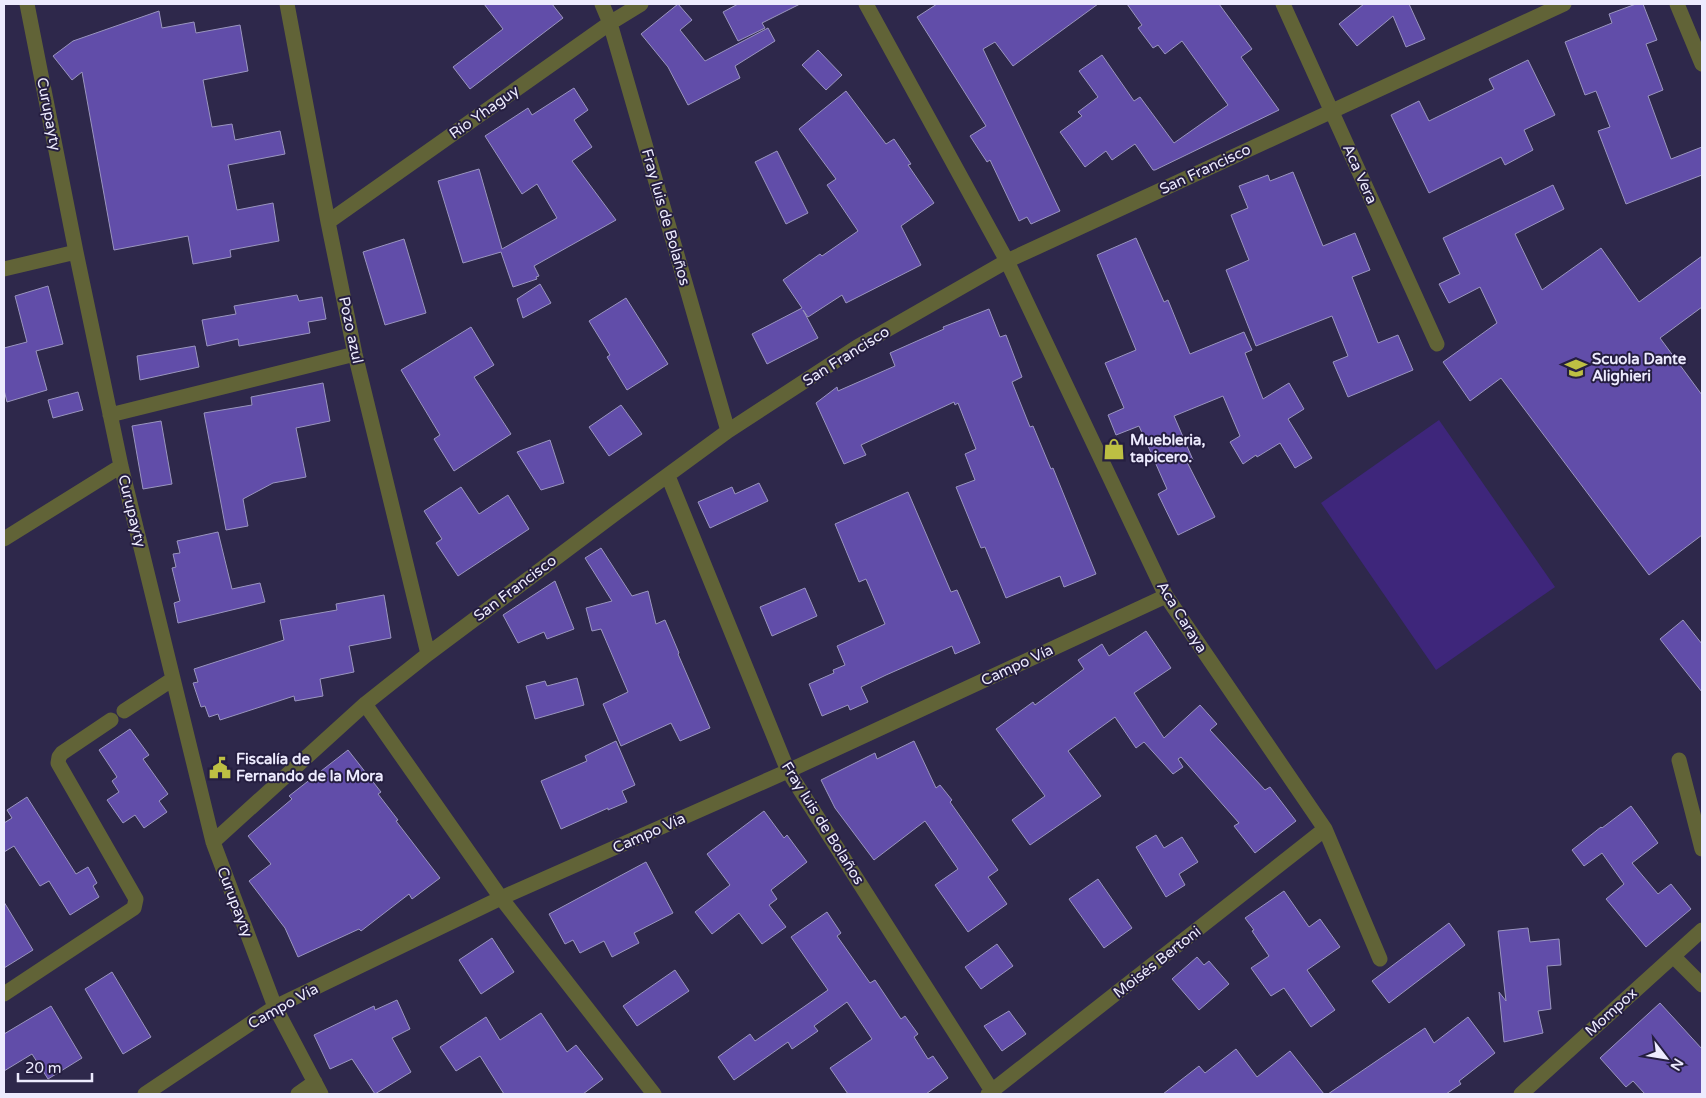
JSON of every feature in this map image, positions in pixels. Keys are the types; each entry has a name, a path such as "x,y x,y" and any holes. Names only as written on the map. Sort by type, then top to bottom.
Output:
{"street":[{"name":"Curupayty","path":"27,4 110,415 213,842 275,1007 318,1088"},
{"name":"Pozo azul","path":"287,4 355,354 428,654"},
{"name":"Fray luis de Bolaños","path":"602,4 610,23 728,431"},
{"name":"Río Yhaguy","path":"328,222 610,23 641,4"},
{"name":"Aca Caraya","path":"866,4 1007,261 1166,596 1325,829 1380,959"},
{"name":"Aca Vera","path":"1283,4 1437,344"},
{"name":"San Francisco","path":"213,842 365,704 428,654 728,431 857,347 1007,261 1564,4"},
{"path":"1677,4 1702,64"},
{"path":"4,269 76,252"},
{"path":"110,415 355,354"},
{"path":"4,538 122,466"},
{"name":"Fray luis de Bolaños","path":"668,476 788,771 991,1093"},
{"name":"Campo Vía","path":"145,1094 275,1007 501,898 788,771 1166,596"},
{"path":"124,711 173,679"},
{"path":"365,704 501,898 654,1094"},
{"path":"4,994 134,908 136,899 58,763 62,753 111,720"},
{"path":"1679,760 1702,849"},
{"name":"Moisés Bertoni","path":"991,1093 1325,829"},
{"name":"Mompox","path":"1521,1094 1702,930"},
{"path":"1673,956 1702,985"},
{"path":"298,1094 318,1088"}],"shaded area":[{"path":"1439,420 1555,587 1436,670 1321,503"}],"building":[{"path":"484,4 552,4 563,18 470,89 453,67 503,29"},
{"path":"678,4 692,20 680,30 705,61 768,28 775,41 735,66 740,78 688,105 668,67 641,34"},
{"path":"738,4 800,4 762,23 765,28 738,41 723,12"},
{"path":"937,4 1098,4 1013,66 995,42 983,49 1060,211 1031,224 1027,217 1019,221 990,160 987,162 970,136 986,126 917,17"},
{"path":"1127,4 1219,4 1252,49 1241,57 1279,110 1155,170 1153,170 1135,144 1112,160 1106,151 1085,167 1060,132 1082,116 1078,112 1098,97 1079,71 1102,55 1134,101 1140,97 1174,143 1228,105 1182,41 1165,54 1158,45 1153,48 1138,28 1142,25"},
{"path":"1364,4 1409,4 1425,39 1406,47 1393,16 1357,46 1339,24"},
{"path":"1636,4 1643,4 1657,40 1646,44 1663,90 1648,96 1671,159 1702,147 1702,175 1626,204 1598,131 1610,127 1596,91 1585,95 1565,42 1612,23 1609,14"},
{"path":"159,11 162,28 194,22 196,33 240,25 248,71 203,80 212,127 232,124 235,140 280,131 285,154 228,165 237,210 273,203 279,241 230,250 231,257 193,264 188,236 114,250 82,72 72,80 53,56 73,41"},
{"path":"818,50 842,75 826,90 802,65"},
{"path":"1528,60 1555,115 1524,130 1533,150 1505,165 1501,157 1429,193 1391,115 1419,101 1429,121 1494,89 1489,79"},
{"path":"574,88 588,110 574,120 592,147 572,161 616,220 534,266 539,276 536,277 537,279 513,287 501,252 463,263 438,181 479,169 502,249 557,218 537,184 522,194 485,136 528,108 532,115"},
{"path":"846,91 886,144 894,139 911,164 908,165 934,203 901,226 921,265 846,303 842,295 808,317 803,310 818,338 767,364 752,334 802,308 783,280 820,254 822,256 858,231 827,185 836,179 799,129"},
{"path":"777,151 808,213 786,224 755,162"},
{"path":"1293,172 1323,246 1355,233 1370,270 1352,277 1378,343 1398,335 1413,370 1348,397 1333,362 1348,356 1332,316 1256,346 1226,270 1249,260 1231,215 1248,208 1239,186 1268,175 1270,181"},
{"path":"1553,185 1564,209 1515,234 1542,290 1601,248 1639,302 1702,256 1702,307 1660,338 1702,395 1702,535 1649,575 1501,378 1470,401 1443,362 1497,323 1480,287 1449,303 1439,284 1460,274 1443,238"},
{"path":"1136,238 1164,302 1168,300 1190,354 1244,332 1252,350 1245,353 1263,399 1289,383 1304,409 1288,419 1312,458 1295,468 1280,443 1243,464 1230,442 1240,436 1223,396 1174,416 1193,460 1187,462 1215,517 1178,535 1158,494 1167,489 1139,426 1116,435 1108,415 1124,408 1105,363 1136,350 1097,255"},
{"path":"404,239 426,313 385,325 363,252"},
{"path":"540,284 551,303 523,318 517,299"},
{"path":"48,286 63,344 36,351 47,390 7,402 4,390 4,348 27,342 15,296"},
{"path":"297,295 299,301 322,297 326,319 308,322 310,333 239,346 238,339 207,346 202,320 236,314 234,306"},
{"path":"626,298 668,364 627,390 607,357 610,355 589,321"},
{"path":"989,309 1000,337 1006,335 1022,377 1012,382 1030,427 1033,426 1051,469 1053,468 1096,574 1064,587 1060,576 1006,598 985,547 981,548 956,487 975,480 965,454 976,449 958,403 955,405 954,402 861,445 866,455 844,464 816,403 837,387 838,391 895,366 890,353 944,329 943,327"},
{"path":"471,327 494,365 474,377 511,434 454,471 434,439 440,435 401,370"},
{"path":"195,346 199,367 140,380 137,356"},
{"path":"323,383 330,421 296,428 306,477 273,483 243,499 248,526 226,530 204,413 252,405 251,397"},
{"path":"78,392 83,410 53,418 48,400"},
{"path":"621,405 642,434 609,456 589,427"},
{"path":"161,421 172,484 143,489 132,426"},
{"path":"550,440 564,483 541,490 517,452"},
{"path":"759,483 768,501 710,528 698,502 732,487 735,494"},
{"path":"461,487 479,514 508,495 529,529 458,576 436,543 442,539 424,511"},
{"path":"908,492 951,592 957,590 980,643 955,654 952,646 886,675 861,687 868,702 850,710 848,705 822,716 809,684 834,673 833,670 845,665 837,646 885,624 866,579 859,582 835,524"},
{"path":"218,532 232,589 260,583 265,602 178,623 174,603 180,601 172,568 176,567 173,554 180,553 177,541"},
{"path":"601,548 632,596 648,591 656,624 665,620 710,728 680,741 671,723 621,746 603,704 628,692 601,629 592,631 586,608 612,601 585,558"},
{"path":"555,581 574,629 547,639 544,632 518,643 503,615"},
{"path":"805,588 817,616 772,636 760,607"},
{"path":"384,595 391,638 349,646 354,672 320,679 323,696 295,701 294,696 220,720 218,714 209,717 205,706 201,707 193,683 198,682 194,669 284,640 280,620 337,610 336,604"},
{"path":"1683,620 1702,644 1702,692 1660,639"},
{"path":"1146,631 1171,668 1134,693 1164,738 1200,705 1217,724 1210,730 1265,790 1270,787 1296,821 1255,853 1234,826 1239,823 1181,757 1178,759 1183,767 1173,774 1144,742 1136,748 1115,717 1068,751 1101,796 1030,845 1012,820 1045,796 996,729 1033,702 1035,705 1084,669 1078,660 1102,644 1109,656"},
{"path":"577,678 584,705 535,719 526,686 545,681 547,686"},
{"path":"130,729 149,755 143,759 168,794 159,801 167,812 144,828 135,815 123,823 107,800 119,792 112,781 117,777 99,750"},
{"path":"616,741 635,785 622,791 627,802 608,810 608,808 561,829 541,781 587,761 585,756"},
{"path":"914,741 936,788 940,785 952,800 950,802 998,870 988,877 1007,904 968,932 935,885 958,869 925,821 874,860 835,808 821,780 875,753 877,759"},
{"path":"348,750 381,792 378,794 398,820 396,821 440,878 412,899 409,894 361,931 359,929 298,957 285,928 249,881 271,864 248,836 292,799 289,796"},
{"path":"27,797 76,874 88,867 97,883 93,886 99,897 70,915 49,881 40,886 14,846 4,852 4,823 12,818 7,810"},
{"path":"1631,806 1658,843 1632,863 1658,894 1671,884 1691,909 1646,947 1606,899 1624,884 1602,853 1584,866 1572,850"},
{"path":"764,811 784,838 787,835 807,862 771,890 777,899 769,905 786,927 762,944 739,913 712,934 695,912 730,885 707,854"},
{"path":"1156,835 1164,848 1182,837 1198,862 1179,874 1185,885 1166,897 1136,847"},
{"path":"646,862 673,913 634,933 639,943 612,957 604,941 580,953 573,940 565,944 549,914"},
{"path":"1098,879 1132,928 1104,948 1069,899"},
{"path":"1284,891 1309,927 1320,919 1340,947 1307,970 1335,1010 1311,1027 1284,988 1271,996 1251,968 1269,956 1245,918"},
{"path":"4,902 33,950 4,968"},
{"path":"827,912 841,933 837,936 870,983 875,980 901,1019 905,1016 918,1034 914,1037 928,1059 933,1056 948,1078 926,1094 848,1094 830,1068 872,1039 847,1002 814,1026 818,1031 792,1049 788,1042 734,1080 718,1057 750,1034 755,1041 828,990 791,937"},
{"path":"1449,923 1465,945 1389,1003 1372,981"},
{"path":"1528,928 1530,942 1559,939 1561,965 1547,966 1551,1009 1538,1011 1543,1033 1504,1042 1499,992 1506,1001 1498,931"},
{"path":"492,938 514,972 481,994 459,960"},
{"path":"997,944 1013,966 981,989 965,967"},
{"path":"1197,957 1204,965 1209,961 1229,984 1199,1010 1172,979"},
{"path":"675,970 689,991 637,1026 623,1006"},
{"path":"112,972 151,1037 123,1054 85,989"},
{"path":"397,1000 410,1029 392,1038 411,1072 375,1094 352,1059 330,1069 314,1035 374,1006 375,1010"},
{"path":"1660,1003 1702,1049 1702,1094 1645,1094 1633,1081 1626,1087 1600,1058"},
{"path":"51,1006 82,1058 48,1079 32,1054 4,1071 4,1034"},
{"path":"1009,1011 1026,1034 1002,1051 984,1026"},
{"path":"541,1013 567,1052 576,1045 603,1079 583,1094 504,1094 480,1056 456,1071 440,1047 486,1017 500,1040"},
{"path":"1468,1017 1495,1053 1459,1081 1461,1084 1446,1094 1328,1094 1425,1028 1434,1043"},
{"path":"1236,1049 1257,1077 1290,1051 1324,1094 1163,1094 1199,1066 1205,1073"}],"place":[{"name":"Scuola Dante Alighieri","path":"1576,368"},
{"name":"Muebleria, tapicero.","path":"1114,449"},
{"name":"Fiscalía de Fernando de la Mora","path":"220,768"}]}
